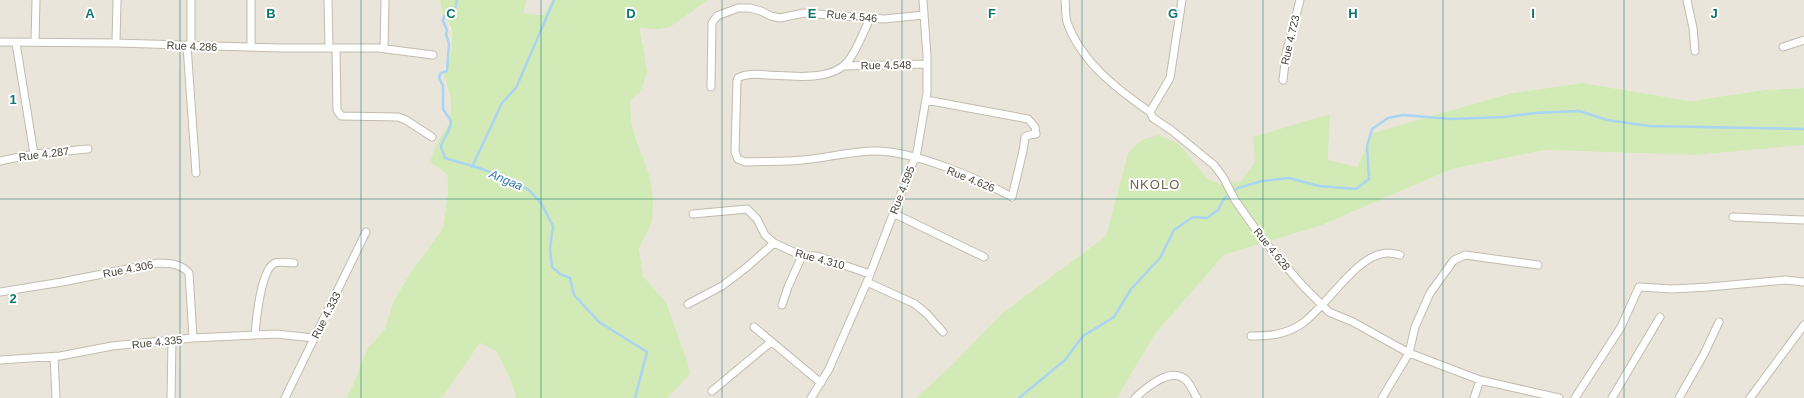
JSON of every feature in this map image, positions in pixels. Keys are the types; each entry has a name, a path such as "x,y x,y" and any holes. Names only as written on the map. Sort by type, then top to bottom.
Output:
{"street":[{"path":"35,42 36,0"},
{"path":"116,43 117,0"},
{"path":"191,0 189,46 196,173"},
{"path":"251,0 251,48"},
{"path":"328,0 337,110 341,116 398,117 432,137"},
{"path":"384,48 385,0"},
{"name":"Rue 4.595","path":"811,398 829,369 867,282 915,157 926,100 927,64 923,0"},
{"name":"Rue 4.628","path":"1066,0 1067,21 1083,53 1110,83 1150,112 1153,118 1171,130 1214,165 1235,200 1264,241 1303,286 1329,312 1353,322 1409,353 1480,380 1559,398"},
{"path":"1150,112 1170,78 1182,0"},
{"name":"Rue 4.723","path":"1282,80 1286,54 1300,0"},
{"path":"1687,0 1693,28 1695,51"},
{"name":"Rue 4.546","path":"711,87 711,29 713,20 738,8 750,8 780,18 804,13 870,19 897,19 924,15"},
{"path":"844,66 850,59 870,19"},
{"path":"1783,47 1804,40"},
{"name":"Rue 4.286","path":"0,42 116,43 251,48 384,48 433,55"},
{"path":"16,43 34,154"},
{"name":"Rue 4.548","path":"738,158 736,152 738,78 751,74 809,77 837,70 844,66 927,64"},
{"name":"Rue 4.626","path":"738,158 745,162 802,160 876,151 915,157 972,178 1012,197 1024,151 1025,137 1036,134 1035,127 1028,119 926,100"},
{"name":"Rue 4.287","path":"0,161 34,154 88,149"},
{"name":"Rue 4.310","path":"693,214 747,209 756,219 765,235 774,243 802,256 817,256 870,274"},
{"path":"894,213 984,257"},
{"path":"1733,217 1804,220"},
{"name":"Rue 4.333","path":"285,398 366,232"},
{"path":"688,304 722,286 747,267 774,243"},
{"path":"1251,336 1274,336 1300,325 1323,306 1341,282 1367,260 1388,253 1400,255"},
{"path":"1382,398 1409,353 1415,327 1430,293 1454,260 1465,255 1538,265"},
{"path":"782,305 788,287 802,256"},
{"path":"255,335 258,309 270,267 276,262 294,263"},
{"name":"Rue 4.306","path":"0,292 62,282 151,264 169,263 179,266 189,273 194,338"},
{"path":"1575,398 1621,327 1639,287 1672,289 1709,288 1785,280 1804,282"},
{"path":"867,282 915,304 927,314 943,332"},
{"path":"1612,398 1660,317"},
{"path":"1679,398 1704,354 1719,322"},
{"path":"1750,398 1804,325"},
{"path":"754,327 770,342 821,383"},
{"name":"Rue 4.335","path":"0,360 54,357 112,346 194,338 276,334 314,338"},
{"path":"171,398 172,340"},
{"path":"712,391 770,342"},
{"path":"54,357 56,398"},
{"path":"1135,398 1152,383 1176,375 1181,376 1188,382 1198,398"},
{"path":"1474,398 1480,380"}],"shaded area":[{"path":"0,0 440,0 442,14 445,15 447,19 452,36 452,49 445,69 445,82 451,100 449,124 439,139 447,174 448,192 443,228 409,275 393,302 385,329 367,349 353,385 346,398 0,398"},
{"path":"527,0 552,0 545,15 523,13"},
{"path":"708,0 1804,0 1804,88 1764,90 1690,101 1583,83 1511,93 1374,133 1357,167 1328,161 1330,114 1255,161 1241,181 1220,184 1207,178 1179,144 1128,153 1106,236 1062,269 916,398 667,398 687,360 666,302 643,276 639,249 652,222 640,149 632,127 630,101 641,91 643,44 640,27 658,29"},
{"path":"1804,145 1804,398 1117,398 1155,334 1224,255 1322,225 1452,169 1545,150 1694,155"},
{"path":"480,343 496,351 511,381 516,398 440,398 445,394"}],"green space":[{"path":"440,0 527,0 523,13 544,15 552,0 708,0 670,27 658,29 640,28 647,72 641,91 630,101 632,127 649,175 653,198 652,222 639,249 643,276 666,302 687,360 690,374 667,398 516,398 511,381 496,351 480,343 445,394 440,398 346,398 353,385 367,349 385,329 393,302 409,275 443,228 448,192 447,174 430,162 439,139 449,124 451,106 451,100 444,76 452,49 452,36 451,28 445,15 442,14"},
{"path":"1583,83 1690,101 1764,90 1804,88 1804,145 1694,155 1545,150 1452,169 1322,225 1224,255 1155,334 1117,398 916,398 949,368 1003,313 1106,236 1128,153 1142,140 1158,135 1179,144 1207,178 1220,184 1241,181 1255,161 1253,137 1330,114 1328,160 1357,167 1373,133 1511,93"}],"waterway":[{"name":"Angaa","path":"457,0 455,9 444,16 443,21 447,30 446,34 449,44 447,71 441,73 439,77 443,86 443,109 451,121 450,128 441,147 445,158 479,168 516,182 530,191 541,203 553,226 550,249 552,267 560,274 570,278 574,295 599,322 647,352 635,398"},
{"path":"472,167 502,103 516,88 554,0"},
{"path":"1019,398 1065,360 1083,336 1114,317 1131,289 1160,258 1174,230 1193,217 1207,218 1218,210 1224,199 1238,188 1262,181 1289,178 1319,186 1356,189 1369,179 1367,146 1372,129 1388,118 1403,115 1451,119 1503,117 1535,113 1579,111 1607,120 1649,126 1804,129"}],"district":[{"name":"NKOLO","path":"1155,184"}]}
